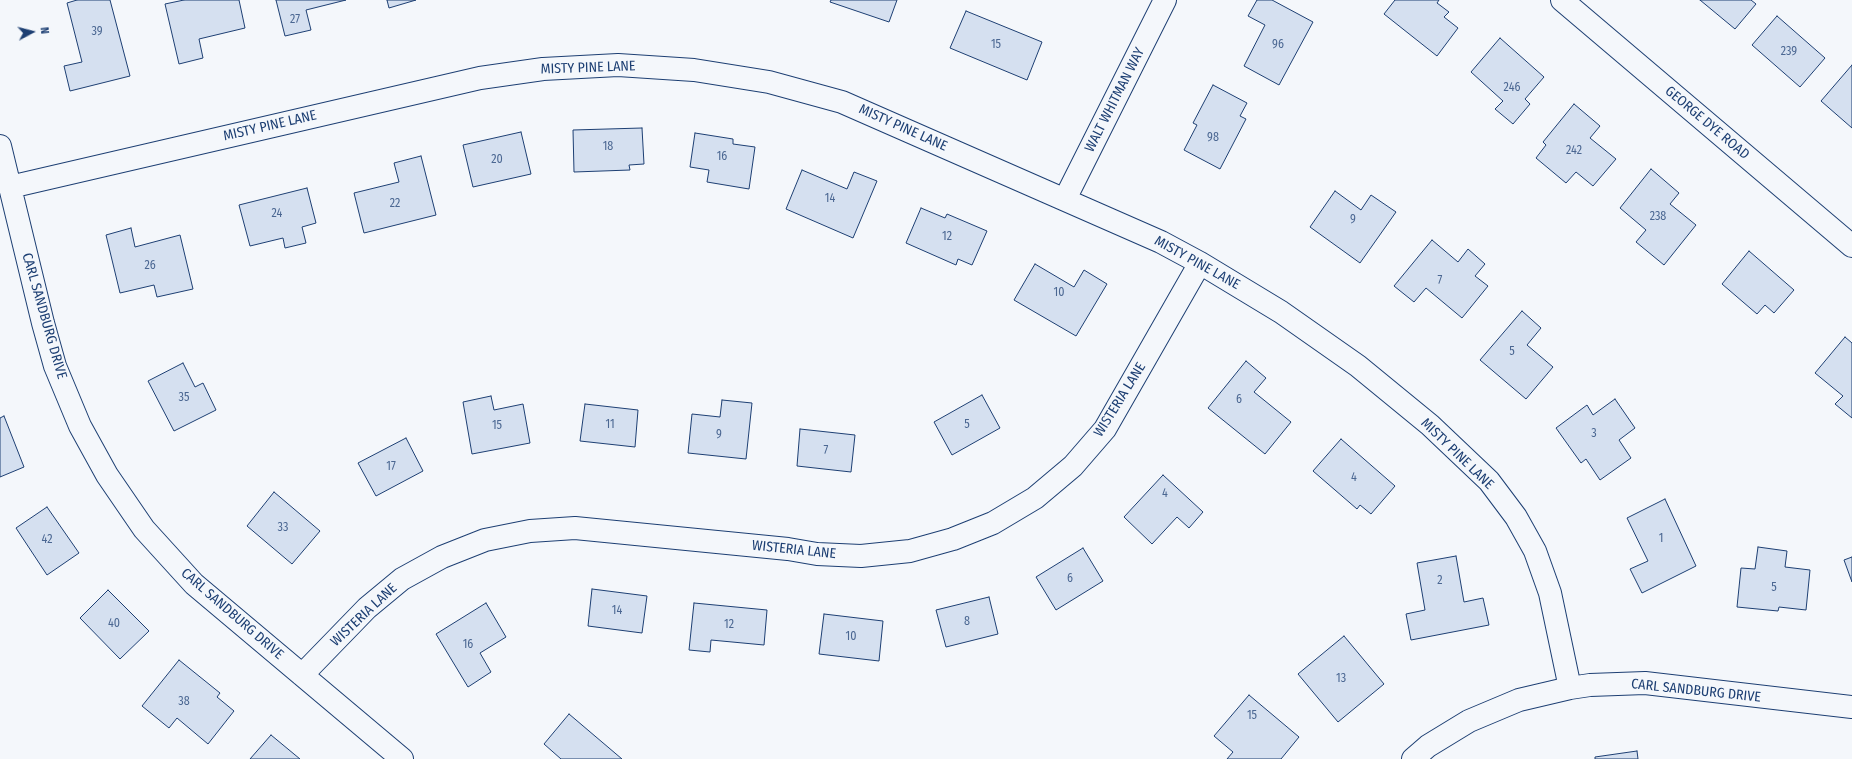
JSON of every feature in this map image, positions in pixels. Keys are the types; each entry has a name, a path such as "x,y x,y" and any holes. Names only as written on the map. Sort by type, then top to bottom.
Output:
{"street":[{"name":"WALT WHITMAN WAY","path":"1064,199 1165,0"},
{"name":"GEORGE DYE ROAD","path":"1562,0 1852,246"},
{"name":"MISTY PINE LANE","path":"10,187 480,78 543,69 618,65 694,70 769,82 842,102 1161,242 1200,263 1281,312 1358,366 1430,425 1489,481 1516,517 1535,552 1550,593 1570,688"},
{"name":"CARL SANDBURG DRIVE","path":"0,146 43,324 56,366 80,426 107,475 144,529 194,584 402,759"},
{"name":"WISTERIA LANE","path":"302,675 367,608 402,579 442,557 484,540 530,531 575,528 788,549 817,554 861,556 910,551 952,539 993,523 1035,498 1073,466 1105,429 1200,263"},
{"name":"CARL SANDBURG DRIVE","path":"1413,759 1428,746 1470,721 1519,700 1590,685 1645,683 1852,707"}],"building":[{"path":"77,0 110,0 130,76 70,91 64,66 82,62 67,3"},
{"path":"184,0 239,0 245,28 199,39 203,58 179,64 165,4"},
{"path":"276,0 346,0 306,10 311,30 285,36"},
{"path":"387,0 416,0 389,8"},
{"path":"831,0 897,0 889,22 830,2"},
{"path":"1257,0 1272,0 1313,22 1279,85 1244,66 1265,25 1248,16"},
{"path":"1395,0 1439,0 1437,3 1449,12 1444,17 1458,28 1437,56 1384,14"},
{"path":"1700,0 1751,0 1756,4 1735,29"},
{"path":"966,11 1042,42 1027,80 950,48"},
{"path":"1777,16 1825,58 1800,87 1752,45"},
{"path":"1500,38 1544,77 1525,99 1530,104 1513,124 1495,109 1503,101 1471,72"},
{"path":"1852,65 1852,128 1821,101"},
{"path":"1213,85 1247,103 1240,116 1246,119 1220,169 1184,150 1197,125 1193,123"},
{"path":"1574,104 1600,126 1590,138 1616,159 1593,186 1576,172 1566,183 1536,158 1546,145 1543,142"},
{"path":"642,128 644,164 629,165 630,170 574,172 573,130"},
{"path":"521,132 531,174 473,187 463,145"},
{"path":"695,133 733,139 733,144 755,147 749,189 707,182 709,170 690,167"},
{"path":"421,156 436,215 364,233 354,193 399,182 394,163"},
{"path":"1651,169 1679,193 1670,204 1696,225 1664,265 1636,242 1646,230 1620,208"},
{"path":"802,170 847,189 854,172 877,181 853,238 786,209"},
{"path":"307,188 316,223 302,227 306,243 285,248 283,238 250,246 239,205"},
{"path":"1335,191 1361,210 1371,195 1396,212 1360,263 1310,227"},
{"path":"921,208 945,218 947,214 987,231 972,265 958,259 956,265 906,243"},
{"path":"131,228 135,247 180,235 193,289 157,297 154,285 120,293 106,235"},
{"path":"1432,240 1458,262 1468,249 1485,264 1475,276 1488,286 1462,318 1426,288 1414,302 1394,286"},
{"path":"1749,251 1794,290 1774,313 1765,305 1757,314 1722,284"},
{"path":"1035,264 1074,287 1084,270 1107,284 1076,336 1014,300"},
{"path":"1522,311 1541,328 1527,345 1553,367 1526,399 1480,360"},
{"path":"1845,337 1852,343 1852,418 1835,404 1843,396 1815,373"},
{"path":"1246,361 1266,378 1254,392 1291,422 1265,454 1208,408"},
{"path":"183,363 195,387 203,383 216,410 174,431 148,381"},
{"path":"982,395 1000,428 952,455 934,422"},
{"path":"491,396 494,410 523,404 530,443 472,454 463,402"},
{"path":"1615,399 1635,428 1619,440 1631,458 1600,480 1586,459 1581,463 1556,428 1587,405 1593,415"},
{"path":"722,400 752,403 746,459 688,453 692,414 720,417"},
{"path":"585,404 638,410 635,447 580,441"},
{"path":"4,416 24,467 0,477 0,418"},
{"path":"800,429 855,435 851,472 797,466"},
{"path":"406,438 423,471 376,496 358,463"},
{"path":"1341,439 1395,486 1371,514 1360,505 1357,509 1313,471"},
{"path":"1163,475 1203,512 1189,528 1177,517 1152,544 1124,517"},
{"path":"274,492 320,531 292,564 247,526"},
{"path":"1665,499 1696,566 1642,593 1630,569 1648,561 1627,518"},
{"path":"47,507 79,553 47,575 16,528"},
{"path":"1758,547 1787,551 1785,567 1810,570 1806,610 1779,607 1778,611 1737,607 1741,568 1755,569"},
{"path":"1083,548 1103,581 1056,610 1036,577"},
{"path":"1456,556 1464,602 1483,598 1489,625 1411,640 1406,614 1425,610 1417,563"},
{"path":"1852,557 1852,582 1844,560"},
{"path":"592,589 647,596 642,633 588,626"},
{"path":"108,590 149,631 120,659 80,618"},
{"path":"989,597 998,634 946,647 936,610"},
{"path":"486,603 506,637 480,653 491,672 468,687 436,634"},
{"path":"694,603 767,610 764,645 711,640 710,652 689,650"},
{"path":"824,614 883,621 879,661 819,654"},
{"path":"1344,636 1384,684 1338,722 1298,674"},
{"path":"179,660 220,693 217,697 234,711 208,744 177,718 169,728 142,706"},
{"path":"1249,695 1299,737 1281,759 1227,759 1233,752 1214,736"},
{"path":"569,714 622,759 561,759 544,744"},
{"path":"271,735 300,759 250,759"},
{"path":"1637,751 1638,759 1595,759 1595,757"}]}
